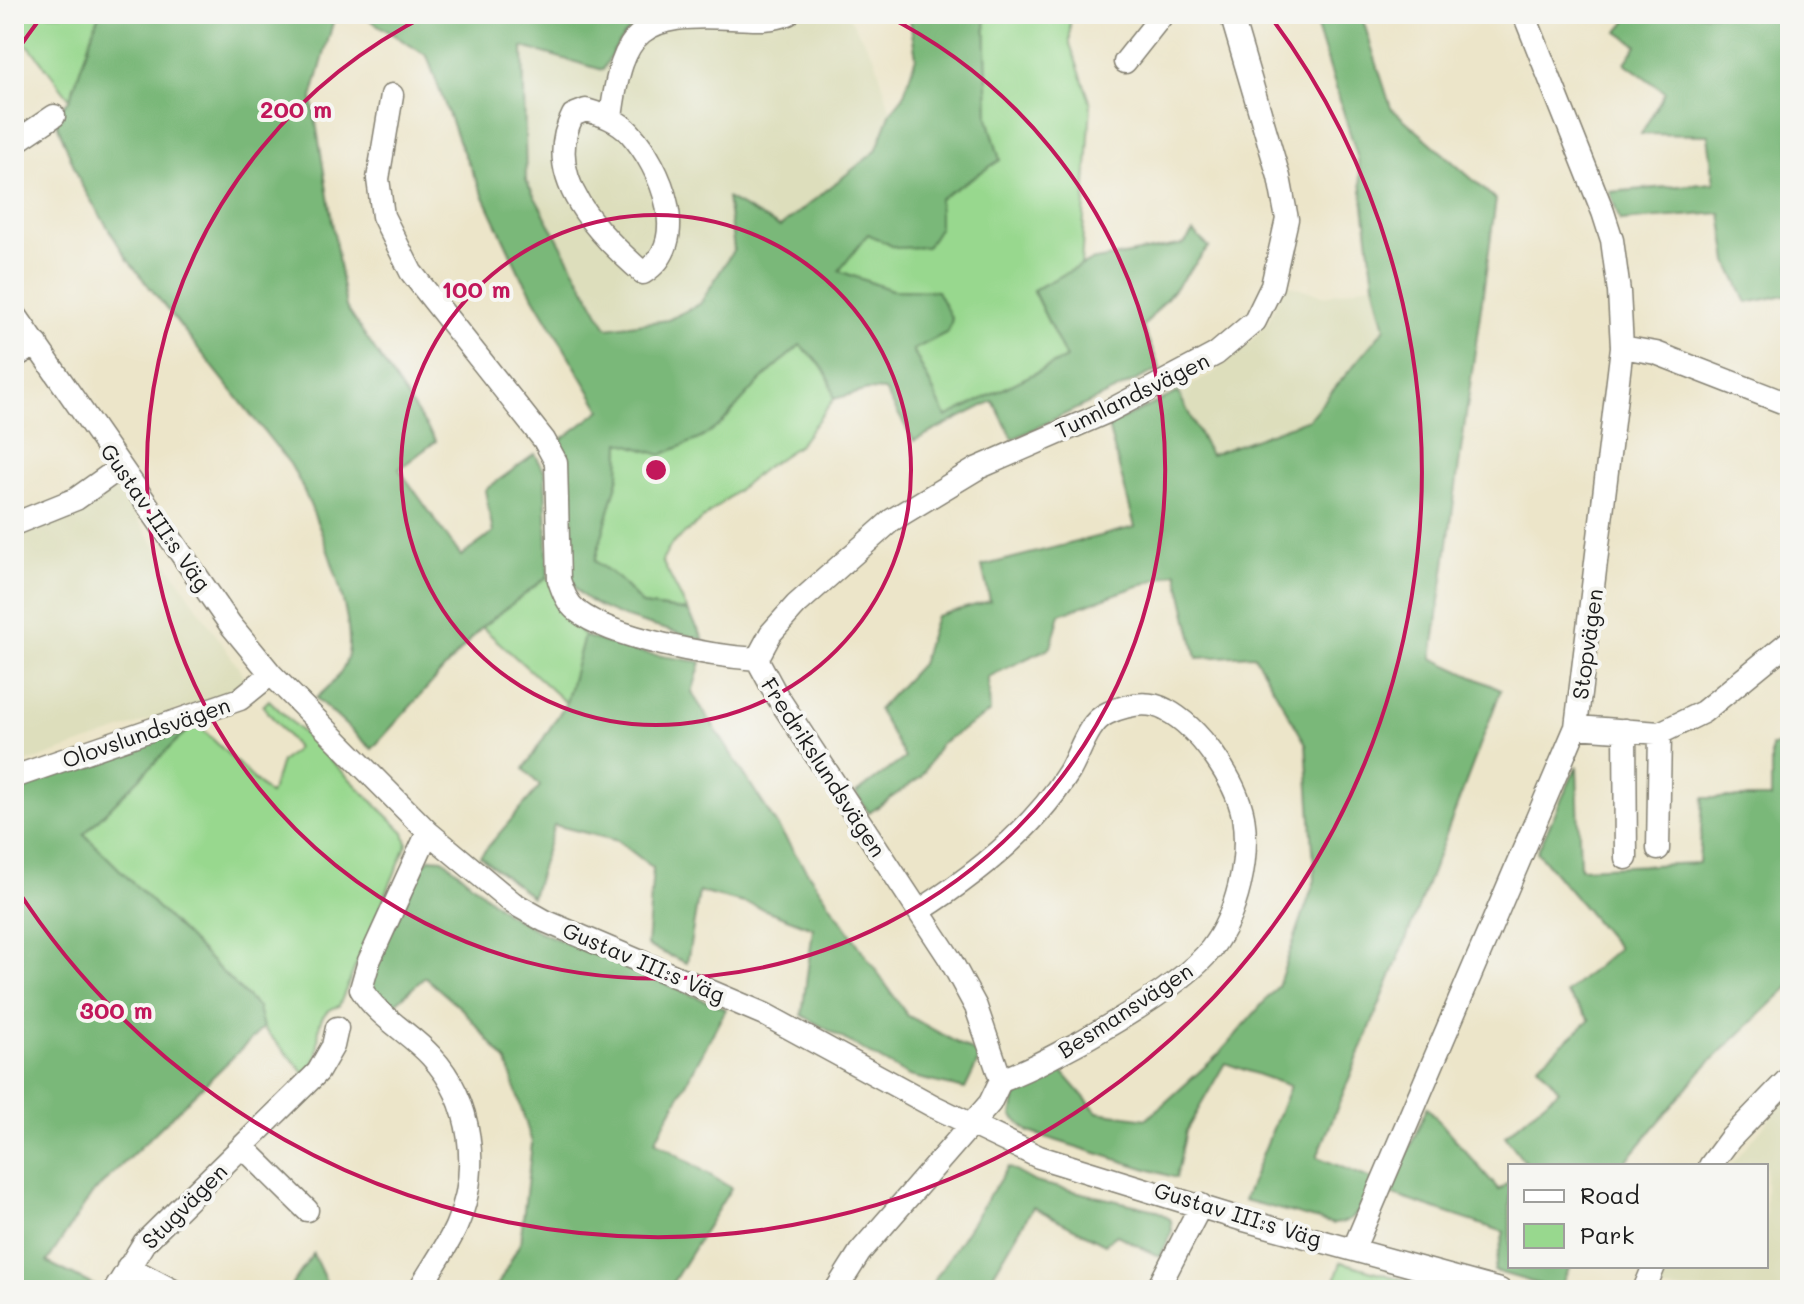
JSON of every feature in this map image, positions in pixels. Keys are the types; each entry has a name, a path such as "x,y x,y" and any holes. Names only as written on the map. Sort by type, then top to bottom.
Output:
{"street":[{"path":"611,118 620,64 628,42 644,31 667,20 695,16 746,19 788,14"},
{"path":"1125,62 1163,14"},
{"name":"Tunnlandsvägen","path":"757,659 771,633 796,605 892,520 978,468 1107,412 1216,354 1255,321 1272,286 1287,219 1279,177 1231,14"},
{"name":"Stopvägen","path":"1354,1248 1576,727 1622,347 1612,240 1524,14"},
{"name":"Fredrikslundsvägen","path":"392,95 378,179 383,216 411,272 544,440 556,462 559,580 563,595 576,610 598,624 624,633 722,657 757,659 785,708 919,911 976,1007 1001,1080"},
{"path":"586,110 611,118 628,131 645,154 666,200 669,221 665,251 658,264 643,273 604,239 575,202 564,150 573,115 586,110"},
{"path":"14,143 54,116"},
{"name":"Gustav III:s Väg","path":"14,313 230,624 271,674 428,832 513,903 545,921 764,1014 1039,1157 1244,1220 1500,1290"},
{"path":"14,357 37,344"},
{"path":"1622,347 1656,353 1790,405"},
{"path":"14,524 76,499 121,467"},
{"path":"1576,727 1660,733 1703,712 1790,641"},
{"name":"Olovslundsvägen","path":"14,777 240,699 271,674"},
{"name":"Besmansvägen","path":"919,911 945,894 1034,818 1055,795 1103,715 1124,706 1143,704 1165,709 1180,720 1207,749 1236,797 1243,816 1243,864 1228,919 1211,949 1181,978 1054,1057 1001,1080"},
{"path":"1625,730 1626,858"},
{"path":"1658,849 1660,733"},
{"path":"419,1290 456,1227 466,1197 470,1132 455,1088 439,1067 370,1003 361,989 369,961 428,832"},
{"name":"Stugvägen","path":"115,1290 144,1243 318,1072 333,1046 337,1028"},
{"path":"1711,1164 1730,1139 1790,1077"},
{"path":"836,1290 860,1252 990,1103 1001,1080"},
{"name":"Stugvägen","path":"243,1147 307,1210"},
{"path":"1157,1290 1201,1205"},
{"name":"Stugvägen","path":"128,1267 172,1290"},
{"path":"1644,1290 1653,1268"}],"shaded area":[{"path":"657,14 847,14 875,58 891,112 876,150 780,227 728,198 734,249 700,304 668,320 607,328 526,181 523,47 602,70 619,40 640,20"},
{"path":"1284,283 1325,296 1374,283 1385,328 1309,419 1209,456 1178,392 1212,374 1245,347 1268,322"},
{"path":"116,488 247,680 233,691 14,767 14,534 84,507"},
{"path":"1790,1095 1790,1290 1660,1290 1667,1268 1768,1268 1768,1164 1732,1164"}],"green space":[{"path":"14,14 99,14 70,99 30,47 17,39 14,41"},
{"path":"99,14 657,14 638,23 624,36 603,70 523,47 526,181 607,328 668,320 700,304 734,249 727,198 780,227 876,151 891,112 903,97 916,57 909,14 985,14 988,118 1000,160 939,199 939,228 927,247 896,248 868,234 839,271 892,290 937,291 952,319 948,332 913,350 946,417 1066,358 1033,290 1090,261 1184,244 1193,232 1209,247 1143,327 1160,369 1013,439 993,401 914,441 885,391 868,390 834,399 823,368 800,345 760,381 720,425 701,438 661,455 620,442 619,476 595,561 618,578 643,605 688,611 704,640 615,613 584,597 575,587 566,549 568,474 558,442 601,410 519,272 459,143 427,56 362,15 334,19 312,98 346,307 436,441 399,469 461,556 493,533 485,490 535,454 545,472 548,576 482,627 372,749 316,698 340,673 348,654 349,636 330,558 299,481 290,464 128,260 82,186 54,116 70,99"},
{"path":"985,14 1070,14 1070,44 1091,104 1081,266 1033,291 1066,358 946,417 913,349 937,291 892,290 839,271 868,233 896,248 939,228 939,199 1000,160 988,118"},
{"path":"1313,14 1361,14 1391,108 1496,200 1432,658 1501,690 1404,945 1317,1157 1374,1180 1355,1215 1334,1224 1244,1200 1290,1086 1225,1063 1186,1131 1176,1178 1029,1132 1012,1116 1015,1098 1060,1069 1097,1112 1147,1119 1220,1053 1278,986 1315,880 1306,744 1254,655 1197,658 1177,572 1060,614 1051,647 988,677 990,712 940,744 921,777 869,813 856,793 905,758 878,710 921,664 936,616 990,601 982,566 1135,527 1108,426 1178,392 1210,455 1309,419 1385,328 1374,283 1358,159"},
{"path":"1631,14 1790,14 1790,294 1747,303 1728,262 1721,213 1620,221 1610,192 1714,183 1708,135 1641,134 1665,92 1625,63 1637,45 1618,32"},
{"path":"800,345 823,368 834,399 799,445 763,469 671,545 662,561 688,611 643,605 618,578 595,561 619,476 620,442 661,455 760,381"},
{"path":"548,576 564,614 584,636 566,703 482,627"},
{"path":"584,636 637,652 701,662 692,693 798,858 907,1015 981,1056 965,1089 909,1076 802,1015 813,928 752,905 699,892 687,963 647,946 653,868 618,841 554,825 532,897 480,856 540,786 524,769 566,703"},
{"path":"269,700 404,832 407,844 339,1006 324,1014 321,1020 316,1057 306,1075 263,1028 258,1008 84,834 195,722 270,795 281,762 297,748 263,706"},
{"path":"195,722 84,834 258,1008 263,1028 92,1194 47,1262 103,1290 14,1290 14,788"},
{"path":"1771,746 1790,746 1790,986 1701,1071 1624,1164 1526,1164 1505,1136 1559,1090 1538,1065 1590,1020 1566,993 1618,948 1537,852 1577,766 1580,868 1699,863 1703,798 1771,798"},
{"path":"430,858 443,859 505,912 538,931 726,1009 655,1141 731,1188 668,1290 495,1290 520,1243 532,1143 507,1062 464,1011 425,977 389,1009 361,989 424,864"},
{"path":"1427,1107 1499,1190 1508,1183 1508,1268 1569,1268 1559,1290 1494,1271 1504,1232 1390,1194"},
{"path":"1008,1167 1035,1182 1156,1210 1171,1220 1172,1233 1160,1257 1117,1235 1105,1244 1033,1207 984,1290 928,1290"},
{"path":"313,1254 330,1290 288,1290"},
{"path":"1341,1262 1439,1290 1332,1290"}]}
